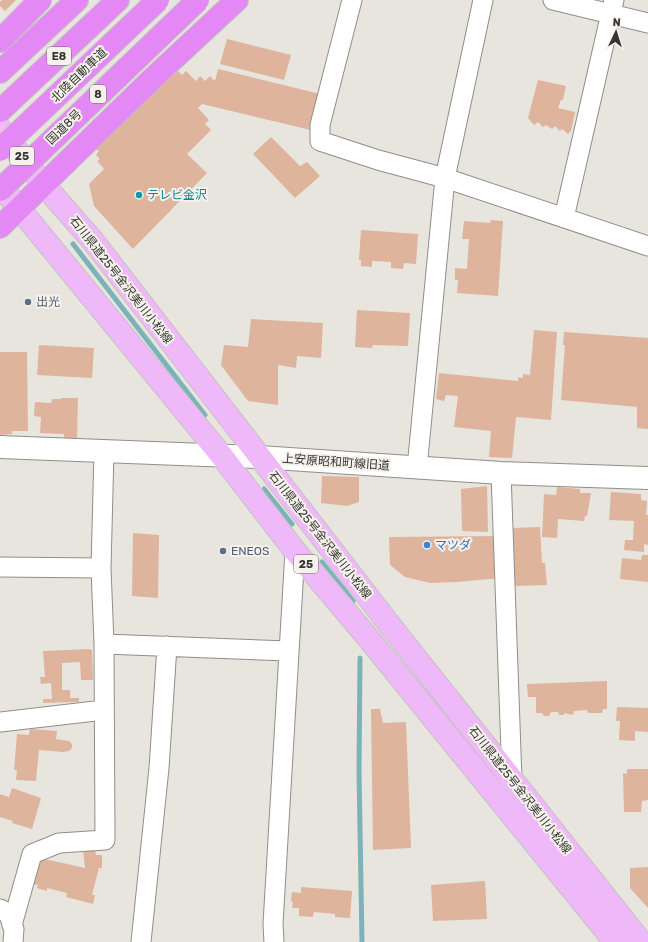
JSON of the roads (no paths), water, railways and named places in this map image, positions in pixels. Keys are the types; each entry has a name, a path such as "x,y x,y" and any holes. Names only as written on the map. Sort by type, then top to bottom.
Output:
{"highway":[{"path":"0,41 40,0"},
{"path":"0,72 77,0"},
{"name":"E8","path":"0,111 118,0"},
{"name":"北陸自動車道","path":"0,150 158,0"},
{"name":"国道8号","path":"0,190 198,0"},
{"name":"8","path":"0,227 152,79 237,0"}],"main road":[{"name":"石川県道25号金沢美川小松線","path":"0,129 43,184 93,241 389,624 641,942"},
{"name":"石川県道25号金沢美川小松線","path":"0,185 18,209 221,455 295,551 374,645 615,942"}],"street":[{"path":"352,0 320,125 320,141 378,160 445,178 648,246"},
{"path":"417,468 445,178 483,0"},
{"path":"553,0 612,7 648,23"},
{"path":"564,218 612,7"},
{"name":"上安原昭和町線旧道","path":"0,447 104,452 221,455 501,473 648,478"},
{"path":"13,933 32,854 59,843 106,840 104,644 101,568 104,452"},
{"path":"501,473 512,780"},
{"path":"274,942 273,924 295,551"},
{"path":"0,567 101,568"},
{"path":"104,644 288,651"},
{"path":"140,942 159,768 167,646"},
{"path":"0,722 104,710"},
{"path":"0,909 8,913 13,933"}],"waterway":[{"path":"73,244 205,415"},
{"path":"264,489 292,524"},
{"path":"322,562 353,601"},
{"path":"360,658 359,772 362,942"}],"place":[{"name":"テレビ金沢","path":"139,195"},
{"name":"出光","path":"28,302"},
{"name":"マツダ","path":"427,545"},
{"name":"ENEOS","path":"223,551"}]}
